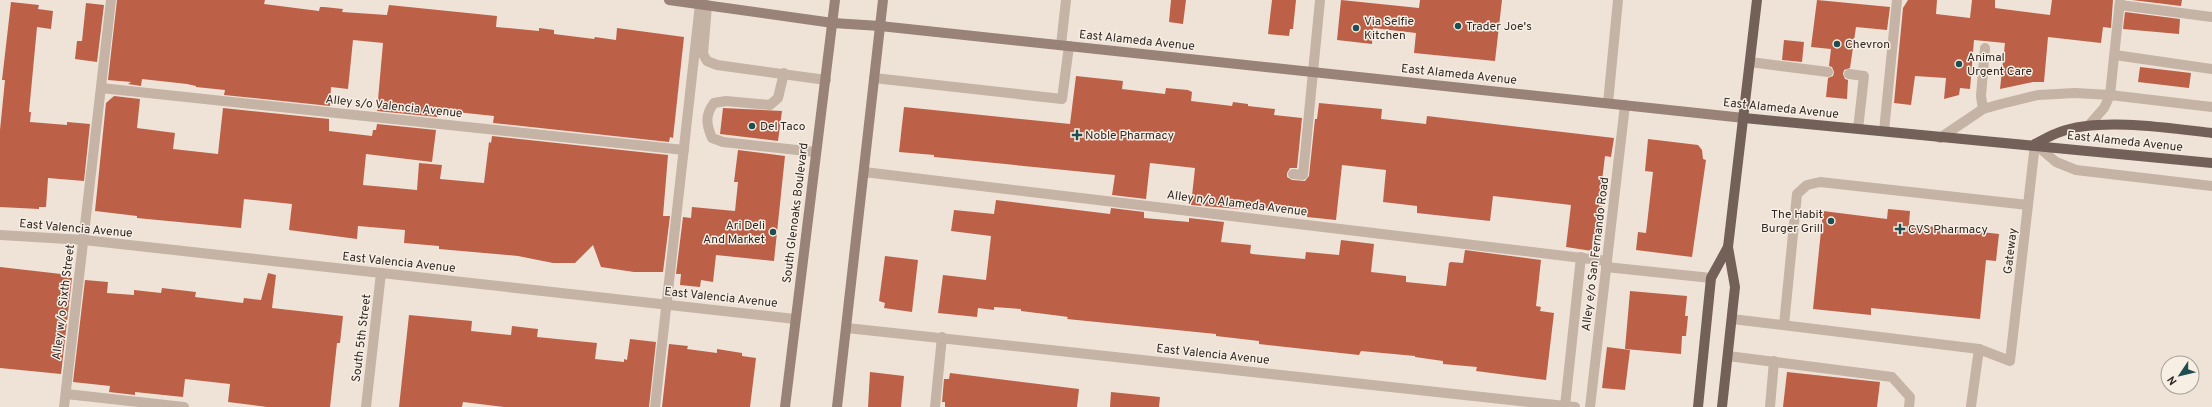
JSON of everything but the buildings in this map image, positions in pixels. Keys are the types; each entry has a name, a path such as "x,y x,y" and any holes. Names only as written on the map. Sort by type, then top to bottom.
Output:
{"main road":[{"name":"East Alameda Avenue","path":"669,0 704,4 730,4 833,23 880,26 1940,138 2035,144 2077,150 2212,163"},
{"name":"South Glenoaks Boulevard","path":"785,407 835,0"},
{"path":"837,407 883,0"},
{"path":"1722,407 1734,287 1728,247 1757,0"},
{"name":"East Alameda Avenue","path":"2035,144 2060,132 2089,125 2132,126 2212,133"},
{"path":"1698,407 1711,278 1728,247"}],"street":[{"name":"Alley w/o Sixth Street","path":"64,407 111,0"},
{"path":"874,78 1062,99 1066,0"},
{"path":"1293,174 1303,175 1320,0"},
{"path":"1608,103 1618,0"},
{"path":"1884,131 1897,0"},
{"path":"2089,125 2104,108 2110,95 2120,3 2212,17"},
{"path":"704,4 703,54 707,61 717,64 826,80"},
{"path":"655,407 684,147 704,4"},
{"path":"1984,109 1981,96 1985,48"},
{"path":"2115,55 2212,69"},
{"path":"1750,62 1828,72"},
{"path":"784,73 778,98 770,105 726,101 714,103 707,112 706,126 712,138 723,142 816,152"},
{"path":"1849,74 1864,76 1858,129"},
{"name":"Alley s/o Valencia Avenue","path":"102,84 684,147"},
{"path":"1940,138 1984,109 2038,95 2075,93 2110,95 2212,108"},
{"name":"Alley e/o San Fernando Road","path":"1590,407 1625,105"},
{"path":"2035,144 2056,162 2076,170 2212,186"},
{"name":"Gateway","path":"1979,349 2010,361 2035,144"},
{"name":"Alley n/o Alameda Avenue","path":"864,172 1581,257 1607,264 1711,278"},
{"path":"1784,325 1797,194 1807,185 1820,182 2028,205"},
{"name":"East Valencia Avenue","path":"0,235 84,240 795,319"},
{"path":"1573,407 1581,257"},
{"name":"South 5th Street","path":"366,407 381,273"},
{"path":"1732,319 1979,349 1971,406"},
{"name":"East Valencia Avenue","path":"847,328 942,337 1573,407"},
{"path":"935,407 942,337"},
{"path":"1728,356 1892,377 1910,397 1909,407"},
{"path":"1770,407 1774,361"},
{"path":"66,394 184,407"}],"place":[{"name":"Trader Joe's","path":"1458,26"},
{"name":"Via Selfie Kitchen","path":"1356,28"},
{"name":"Chevron","path":"1837,44"},
{"name":"Animal Urgent Care","path":"1959,64"},
{"name":"Del Taco","path":"752,126"},
{"name":"Noble Pharmacy","path":"1077,135"},
{"name":"The Habit Burger Grill","path":"1831,221"},
{"name":"CVS Pharmacy","path":"1900,229"},
{"name":"Ari Deli And Market","path":"773,232"}]}
